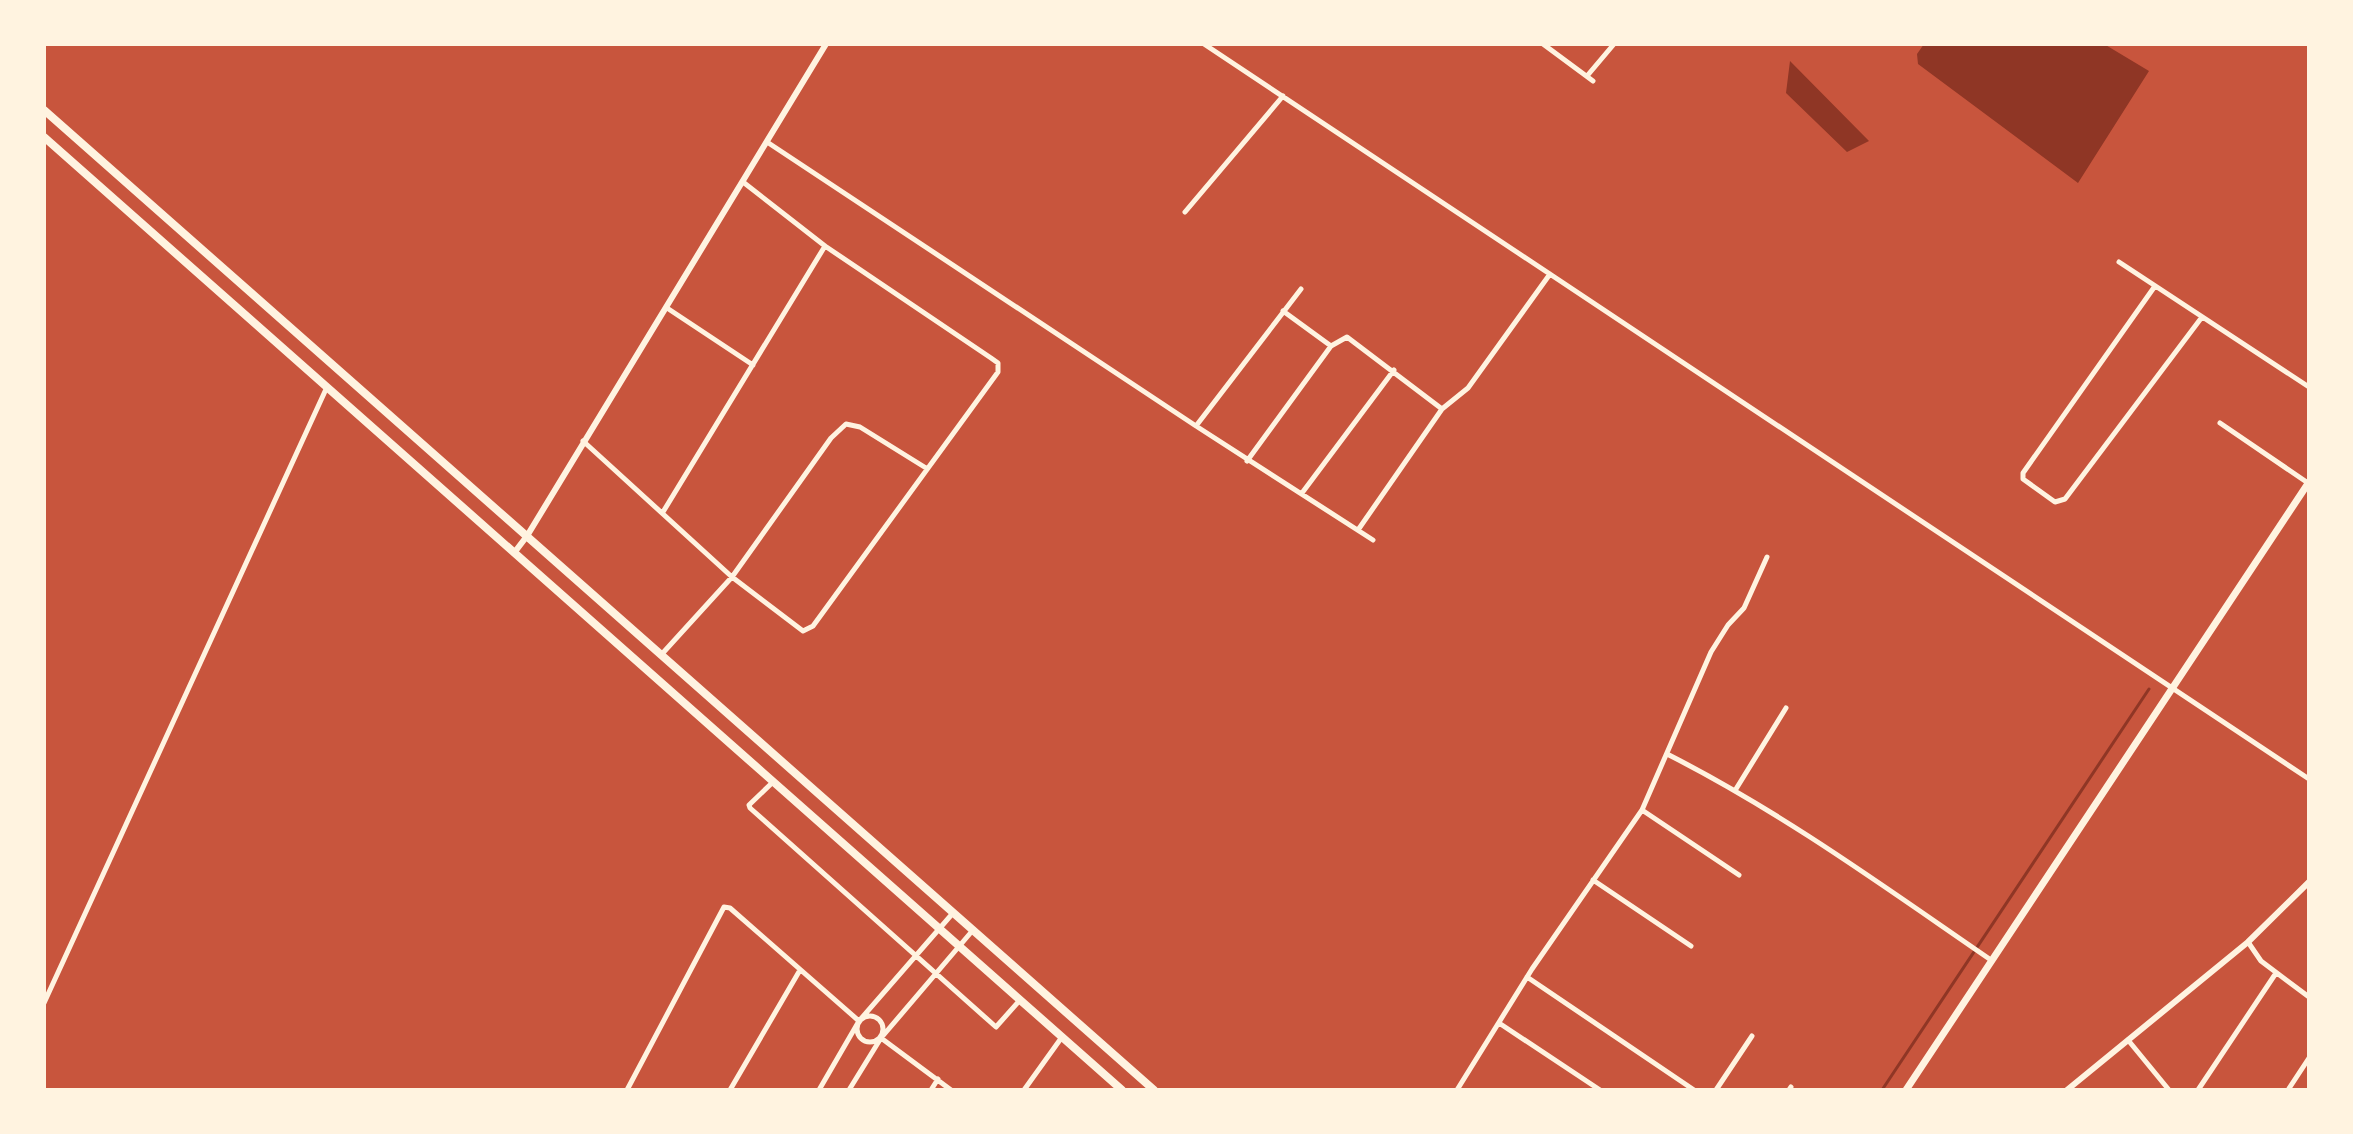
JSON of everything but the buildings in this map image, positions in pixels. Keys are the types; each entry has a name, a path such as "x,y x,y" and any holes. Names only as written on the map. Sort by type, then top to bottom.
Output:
{"highway":[{"path":"44,110 1154,1090"},
{"path":"44,137 1121,1090"}],"main road":[{"path":"1906,1090 2308,482"}],"street":[{"path":"514,553 667,308 826,44"},
{"path":"1204,44 2309,779"},
{"path":"1543,44 1593,81"},
{"path":"1587,76 1614,44"},
{"path":"1185,212 1283,96"},
{"path":"767,142 1247,461 1373,540"},
{"path":"583,441 732,577 803,631 813,626 998,372 998,363 825,246 743,182"},
{"path":"663,513 825,246"},
{"path":"2119,262 2309,387"},
{"path":"1358,530 1442,409 1468,388 1550,274"},
{"path":"2155,286 2023,473 2023,479 2055,502 2065,499 2202,317"},
{"path":"1196,426 1301,289"},
{"path":"667,308 753,365"},
{"path":"1283,311 1331,346"},
{"path":"1247,461 1331,346 1347,337 1442,409"},
{"path":"1302,493 1394,370"},
{"path":"44,1003 327,387"},
{"path":"2220,423 2308,482"},
{"path":"661,655 732,577 831,438 846,424 860,427 926,468"},
{"path":"1457,1090 1527,977 1642,810 1669,755 1711,652 1728,625 1744,608 1767,557"},
{"path":"1736,789 1786,708"},
{"path":"1669,755 1736,789 1991,960"},
{"path":"773,782 749,805 750,808 914,957 996,1027 1020,1000"},
{"path":"1642,810 1739,875"},
{"path":"1593,880 1691,946"},
{"path":"2067,1090 2248,942 2309,882"},
{"path":"627,1090 727,906 859,1021"},
{"path":"819,1090 859,1021 953,913"},
{"path":"849,1090 881,1038 973,930"},
{"path":"2248,942 2261,961 2309,997"},
{"path":"730,1090 800,970"},
{"path":"2198,1090 2276,973"},
{"path":"1527,977 1694,1090"},
{"path":"870,1015 878,1018 883,1025 881,1038 873,1042 864,1041 857,1030 859,1021 870,1015"},
{"path":"1499,1023 1600,1090"},
{"path":"1716,1090 1752,1036"},
{"path":"1024,1090 1062,1037"},
{"path":"881,1038 951,1090"},
{"path":"2128,1040 2169,1090"},
{"path":"2288,1090 2309,1058"},
{"path":"931,1090 938,1079"}],"shaded area":[{"path":"1924,44 2104,44 2149,71 2078,183 1918,64 1917,54"},
{"path":"1790,61 1869,141 1847,152 1786,93"}],"waterway":[{"path":"1882,1090 2149,689"}]}
